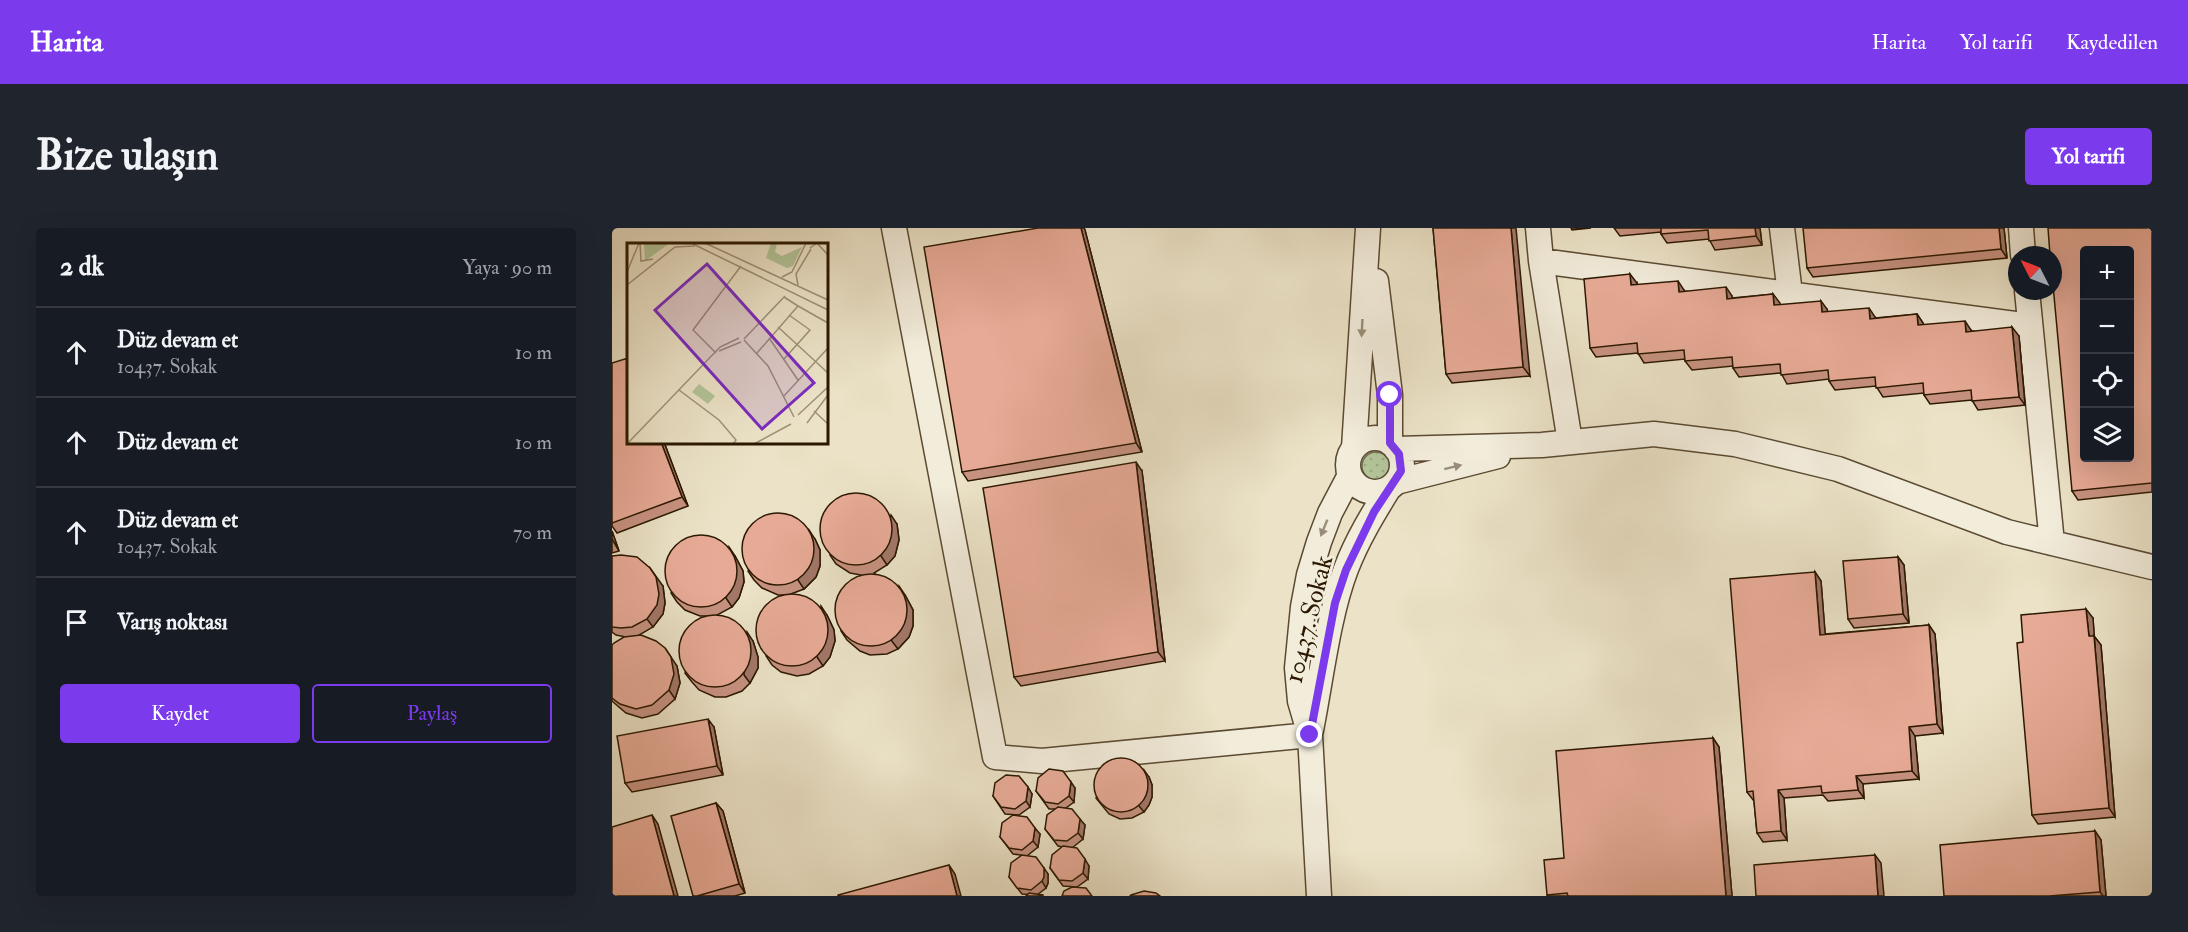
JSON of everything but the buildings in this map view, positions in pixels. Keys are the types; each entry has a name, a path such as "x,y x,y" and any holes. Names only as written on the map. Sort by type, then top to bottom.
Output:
{"street":[{"path":"894,228 995,757 1042,761 1310,735"},
{"path":"1368,228 1390,395 1393,446 1402,465 1392,485"},
{"path":"1368,228 1353,448 1348,462 1354,484 1371,492 1542,445"},
{"path":"1538,228 1541,261 1570,442"},
{"path":"1782,228 1790,294"},
{"path":"2021,228 2022,246"},
{"path":"1541,261 2030,326"},
{"path":"2028,300 2052,543"},
{"path":"1353,448 1367,439 1375,438 1393,446 1542,445 1654,434 1735,444 1838,469 2007,532 2152,567"},
{"name":"10437. Sokak","path":"1319,896 1310,735 1300,701 1297,668 1309,575 1330,513 1350,476"},
{"name":"10437. Sokak","path":"1310,735 1335,603 1346,570 1369,521 1392,485"}],"green space":[{"path":"1376,452 1386,456 1390,466 1386,476 1376,480 1366,476 1362,466 1366,456"}],"route":[{"path":"1310,735 1335,603 1346,570 1374,512 1389,488 1396,482 1401,471 1399,454 1390,443 1390,395"}]}
